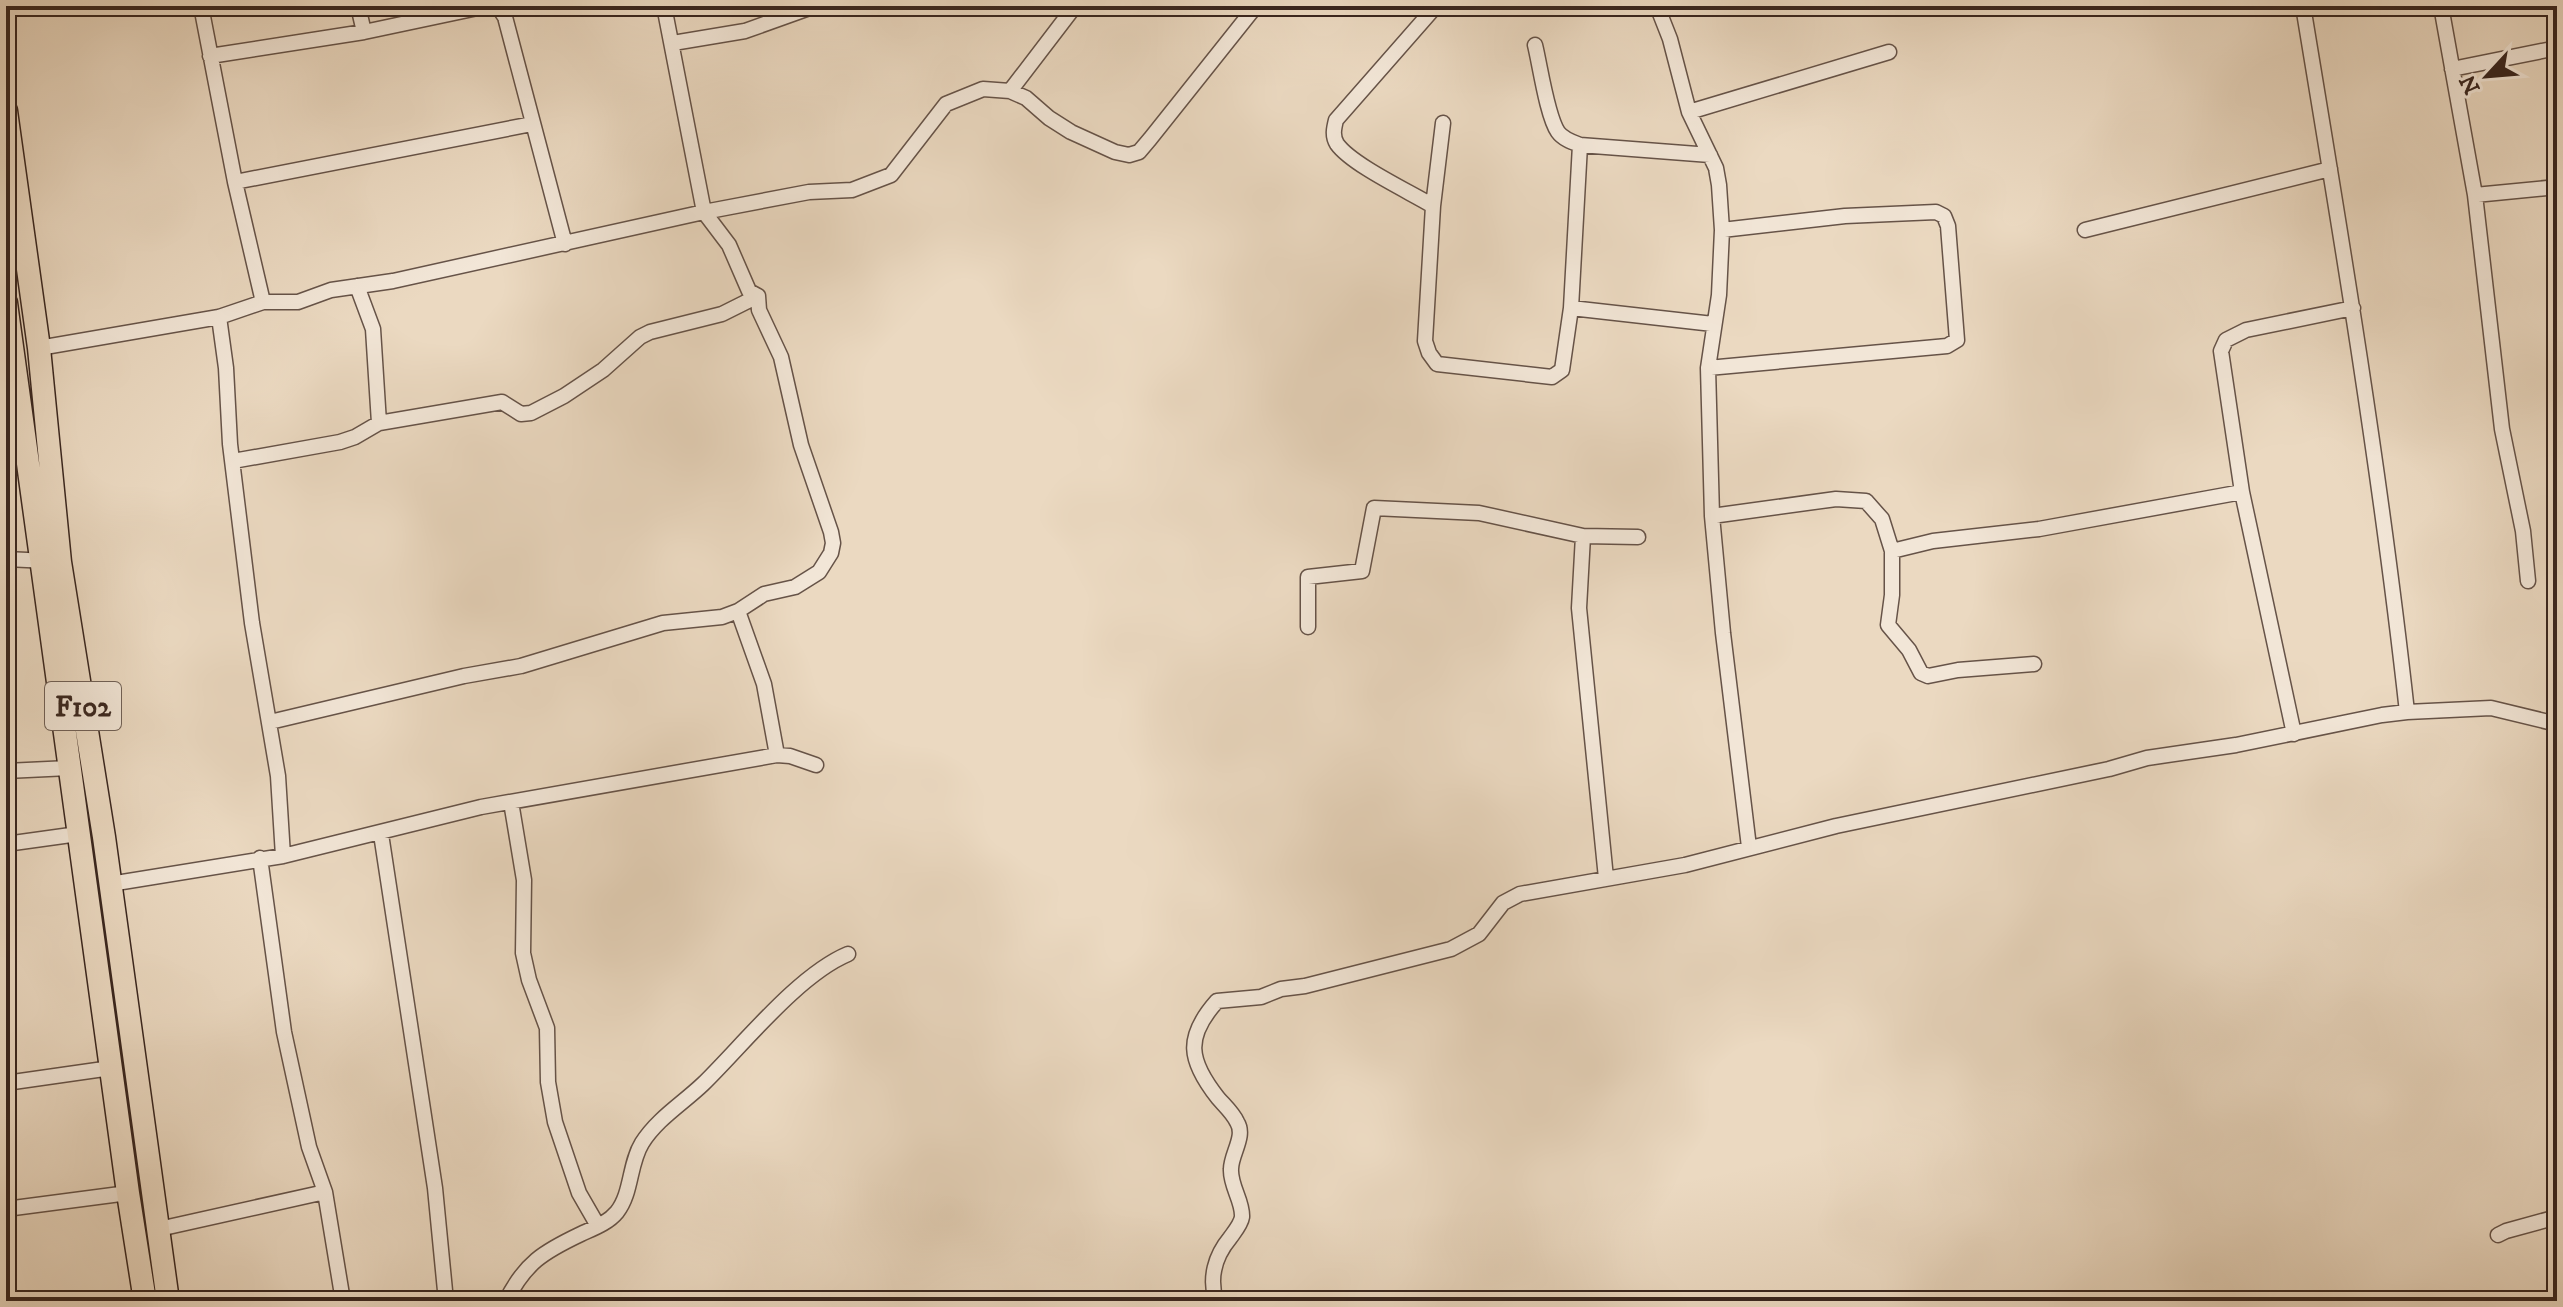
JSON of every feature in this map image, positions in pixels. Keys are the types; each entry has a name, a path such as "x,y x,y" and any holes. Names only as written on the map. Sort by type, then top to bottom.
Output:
{"main road":[{"name":"F102","path":"6,111 39,348 50,561 69,768 145,1301"},
{"name":"F102","path":"6,303 50,561 104,837 168,1301"}],"street":[{"path":"201,6 235,182 263,302"},
{"path":"358,6 364,32"},
{"path":"210,56 364,32 487,6"},
{"path":"494,6 505,17 565,244"},
{"path":"664,6 704,212 729,245 749,291 758,296"},
{"path":"673,43 745,31 815,6"},
{"path":"1010,91 1075,6"},
{"path":"39,348 219,317 263,302 298,302 331,290 393,281 704,212 809,192 841,192 870,185 891,175 900,166 946,104 983,89 1010,91 1026,98 1071,132 1101,147 1129,155 1139,152 1256,6"},
{"path":"1433,206 1353,158 1336,143 1333,131 1336,120 1436,6"},
{"path":"1657,6 1670,39 1689,112 1716,168 1722,230 1719,295 1708,368 1712,516 1749,847"},
{"path":"2303,6 2353,308 2392,575 2407,712"},
{"path":"2441,6 2475,195 2502,429 2523,531 2528,581"},
{"path":"1535,45 1552,119 1558,132 1566,139 1580,145 1710,155"},
{"path":"2452,69 2557,48"},
{"path":"1689,112 1889,52"},
{"path":"1443,123 1433,206 1425,341 1437,364 1552,377 1562,370 1571,308 1580,145"},
{"path":"235,182 532,124"},
{"path":"2085,230 2330,169"},
{"path":"2475,195 2557,187"},
{"path":"1708,368 1947,346 1957,340 1948,226 1944,216 1936,212 1845,216 1722,230"},
{"path":"357,286 373,329 379,423"},
{"path":"233,461 340,442 379,423 502,402 521,414 531,413 603,370 640,337 711,317 758,296"},
{"path":"270,722 464,676 521,666 663,623 722,617 738,611 764,594 806,582 827,562 833,543 801,445 781,357 759,310 758,296"},
{"path":"1571,308 1713,324"},
{"path":"2294,734 2242,492 2221,351 2223,344 2246,330 2353,308"},
{"path":"219,317 252,623 278,776 283,856"},
{"path":"1892,551 1933,541 2039,529 2242,492"},
{"path":"1712,516 1836,499 1866,501 1882,519 1892,551 1888,625 1909,650 1921,673 1928,676 1958,670 2034,664"},
{"path":"1308,627 1308,577 1362,571 1374,508 1479,513 1583,536 1638,537"},
{"path":"1583,536 1579,608 1606,878"},
{"path":"6,559 50,561"},
{"path":"738,611 764,684 777,755"},
{"path":"1216,1301 1212,1275 1220,1251 1242,1220 1230,1168 1240,1136 1239,1124 1202,1077 1192,1048 1203,1016 1217,1001 1261,997 1281,989 1305,986 1451,949 1479,934 1503,903 1520,894 1685,865 1836,826 2109,769 2147,758 2407,712 2491,708 2557,724"},
{"path":"110,884 283,856 511,802 777,755 816,765"},
{"path":"6,771 69,768"},
{"path":"511,802 524,880 523,953 529,980 547,1028 548,1082 555,1122 579,1193 598,1226"},
{"path":"6,844 78,834"},
{"path":"381,834 435,1188 446,1301"},
{"path":"260,858 284,1032 309,1147 325,1192 343,1301"},
{"path":"506,1301 517,1279 531,1262 615,1214 622,1204 634,1157 651,1131 819,970 848,954"},
{"path":"6,1083 111,1068"},
{"path":"159,1229 325,1192"},
{"path":"6,1209 128,1193"},
{"path":"2498,1235 2557,1217"}]}
